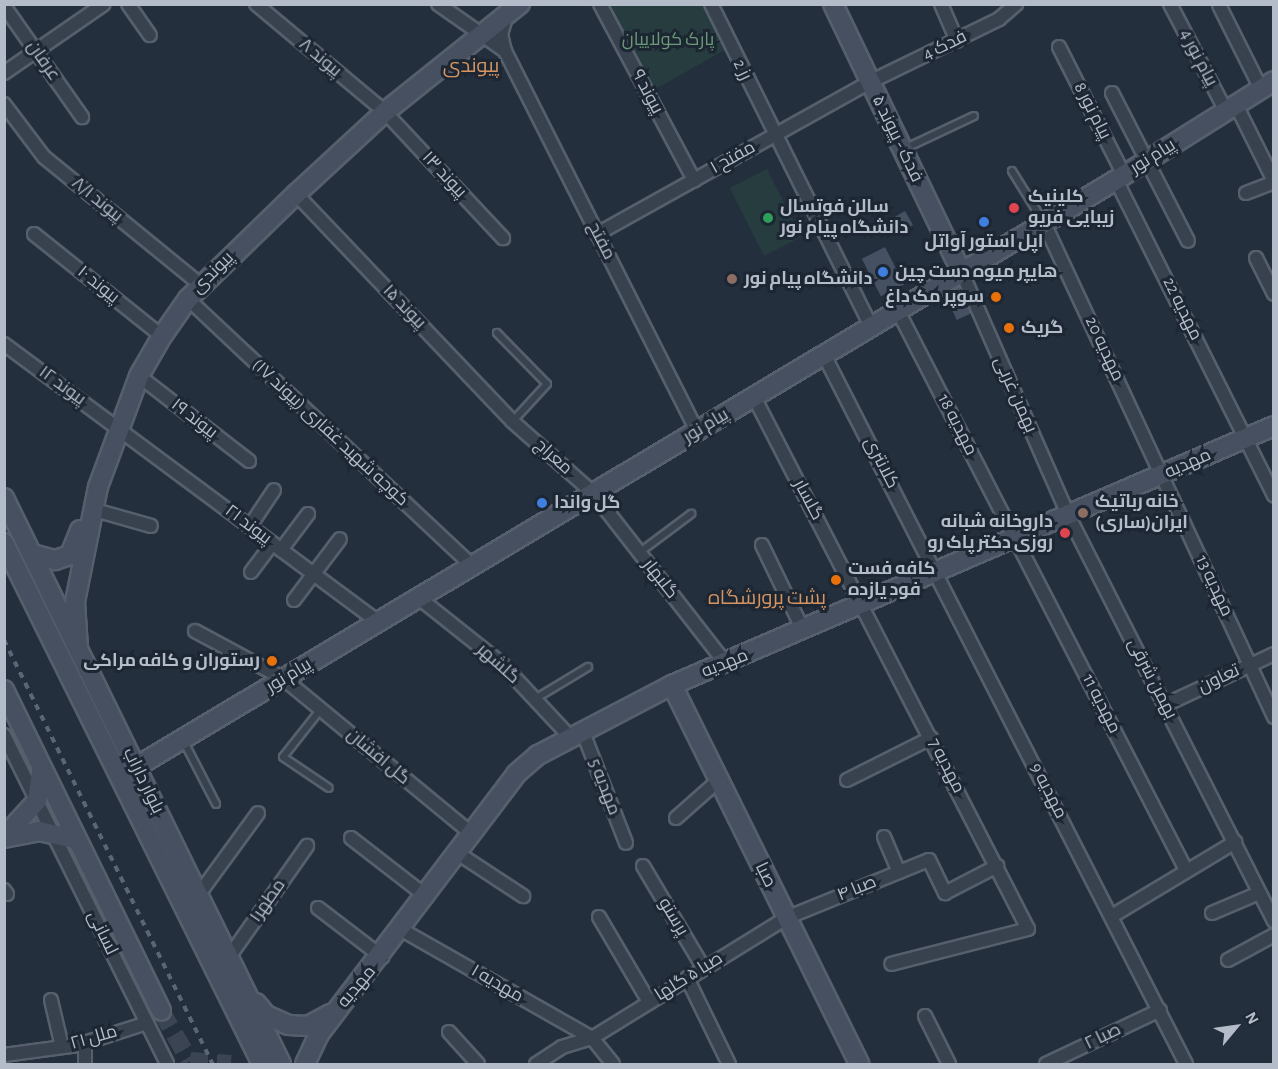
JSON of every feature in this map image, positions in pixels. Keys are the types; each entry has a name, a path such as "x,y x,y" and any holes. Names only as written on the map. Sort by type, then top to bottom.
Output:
{"main road":[{"name":"پیوندی","path":"78,647 74,609 98,487 139,376 162,336 188,299 201,285 384,112 520,4"},
{"name":"فدک - پیوند ۵","path":"833,4 962,273"},
{"name":"پیام نور","path":"136,767 1120,178 1270,84"},
{"name":"مهدیه","path":"304,1065 339,1007 382,957 516,774 576,734 672,685 728,665 937,571 1069,517 1274,426"},
{"path":"32,554 55,560 74,550 98,487"},
{"name":"بلوار داراب","path":"4,498 281,1065"},
{"name":"بلوار داراب","path":"4,543 262,1065"},
{"path":"55,560 64,575 81,572"},
{"name":"صبا","path":"672,685 859,1065"},
{"path":"4,690 74,839 161,1011"},
{"path":"4,838 37,801 42,771"},
{"path":"4,838 53,832 74,839"},
{"path":"244,988 266,1015 288,1025 308,1026 339,1007"}],"street":[{"path":"4,74 104,4"},
{"path":"128,4 150,35"},
{"name":"پیوند ۸","path":"256,4 384,112"},
{"path":"438,4 505,51"},
{"name":"پیوند ۹","path":"600,4 694,180"},
{"name":"رز 2","path":"711,4 871,327"},
{"path":"941,4 957,41"},
{"name":"فدک 4","path":"870,82 957,41 1016,4"},
{"name":"پیام نور 4","path":"1170,4 1274,182"},
{"path":"1219,5 1270,84"},
{"name":"عرفان","path":"4,6 82,117"},
{"path":"505,51 501,34 506,17"},
{"name":"پیام نور 8","path":"1059,47 1120,178"},
{"name":"مفتح","path":"505,51 697,431"},
{"name":"مفتح ۱","path":"597,234 870,82"},
{"path":"1112,93 1188,241"},
{"name":"پیوند ۸/۱","path":"4,104 44,157 201,285"},
{"name":"پیوند ۱۳","path":"384,112 503,238"},
{"name":"مهدیه 22","path":"1120,178 1274,496"},
{"path":"1246,193 1274,182"},
{"name":"پیوند ۱۵","path":"296,194 512,421"},
{"name":"مهدیه 20","path":"1044,223 1163,475"},
{"name":"پیوند ۱۰","path":"34,234 162,336"},
{"path":"1256,258 1274,294"},
{"name":"بهمن غربی","path":"962,273 1069,517"},
{"name":"کوچه شهید غفاری (پیوند ۱۷)","path":"188,299 472,566"},
{"name":"مهدیه 18","path":"898,311 1016,538"},
{"name":"پیوند ۱۲","path":"4,344 119,428"},
{"name":"کلانتری","path":"825,355 937,571"},
{"name":"پیوند ۱۹","path":"139,376 249,461"},
{"name":"گلسار","path":"754,397 863,604"},
{"name":"معراج","path":"512,421 593,493"},
{"name":"پیوند ۲۱","path":"119,428 378,622"},
{"name":"مهدیه 13","path":"1163,475 1274,717"},
{"path":"250,526 274,490"},
{"name":"گلبهار","path":"593,493 728,665"},
{"path":"95,510 151,526"},
{"path":"251,572 308,514"},
{"name":"بهمن شرقی","path":"1069,517 1274,921"},
{"name":"مهدیه 11","path":"1016,538 1186,870"},
{"path":"294,600 340,539"},
{"path":"762,545 803,630"},
{"name":"مهدیه 9","path":"937,571 1160,1010 1185,1065"},
{"name":"گلشهر","path":"419,598 502,664 535,699 576,734"},
{"name":"مهدیه 7","path":"863,604 1028,929 891,964"},
{"name":"گل افشان","path":"195,632 284,679 473,835"},
{"name":"تعاون","path":"1165,705 1274,654"},
{"name":"مهدیه 5","path":"576,734 626,843"},
{"name":"لسانی","path":"4,735 167,1065"},
{"path":"847,780 931,738"},
{"path":"676,818 718,780"},
{"path":"198,894 258,813"},
{"path":"884,837 899,872"},
{"path":"351,838 427,897"},
{"path":"1112,916 1235,842"},
{"name":"مطهر۱","path":"229,957 307,846"},
{"path":"459,854 523,896"},
{"name":"صبا ۴","path":"786,918 928,860 945,893 998,866"},
{"name":"پرستو","path":"643,866 703,967"},
{"path":"1212,913 1259,892"},
{"path":"318,908 382,957"},
{"path":"599,917 649,1002"},
{"name":"صبا ۵ گلها","path":"536,1065 562,1047 592,1038 703,967 786,918"},
{"name":"مهدیه ۱","path":"402,930 592,1038"},
{"path":"1228,960 1274,935"},
{"path":"687,978 729,1065"},
{"path":"51,1000 62,1047"},
{"name":"صبا ۲","path":"1046,1065 1160,1010"},
{"path":"925,1016 949,1065"},
{"name":"ملل ۲۱","path":"4,1055 85,1042 147,1023"},
{"path":"449,1032 478,1065"},
{"path":"592,1038 613,1065"},
{"path":"84,1065 85,1042"}],"lane":[{"path":"902,149 974,116"},
{"path":"1012,171 1044,223"},
{"path":"496,333 547,384 512,421"},
{"path":"640,552 691,514"},
{"path":"535,699 588,667"},
{"path":"321,709 283,757 329,788"},
{"path":"182,740 216,804"}],"green space":[{"name":"پارک کولاییان","path":"607,5 707,5 730,47 654,90"},
{"name":"سالن فوتسال دانشگاه پیام نور","path":"767,169 802,237 764,256 730,188"}],"building":[{"path":"905,211 913,225 903,230 895,216"},
{"name":"هایپر میوه دست چین","path":"885,247 904,284 881,296 862,259"},
{"path":"959,287 971,313 957,320 944,294"}],"tunnel":[{"path":"161,1011 190,1061 231,1064"}],"railway":[{"path":"4,640 213,1064"}],"place":[{"name":"کلینیک زیبایی فریو","path":"1014,208"},
{"name":"سالن فوتسال دانشگاه پیام نور","path":"768,218"},
{"name":"اپل استور آواتل","path":"984,222"},
{"name":"هایپر میوه دست چین","path":"883,272"},
{"name":"دانشگاه پیام نور","path":"732,279"},
{"name":"سوپر مک داغ","path":"996,297"},
{"name":"گریک","path":"1009,328"},
{"name":"گل واندا","path":"542,503"},
{"name":"خانه رباتیک ایران(ساری)","path":"1083,513"},
{"name":"داروخانه شبانه روزی دکتر پاک رو","path":"1065,533"},
{"name":"کافه فست فود یازده","path":"836,580"},
{"name":"رستوران و کافه مراکی","path":"272,661"}],"district":[{"name":"پیوندی","path":"471,66"},
{"name":"پشت پرورشگاه","path":"767,598"}]}
